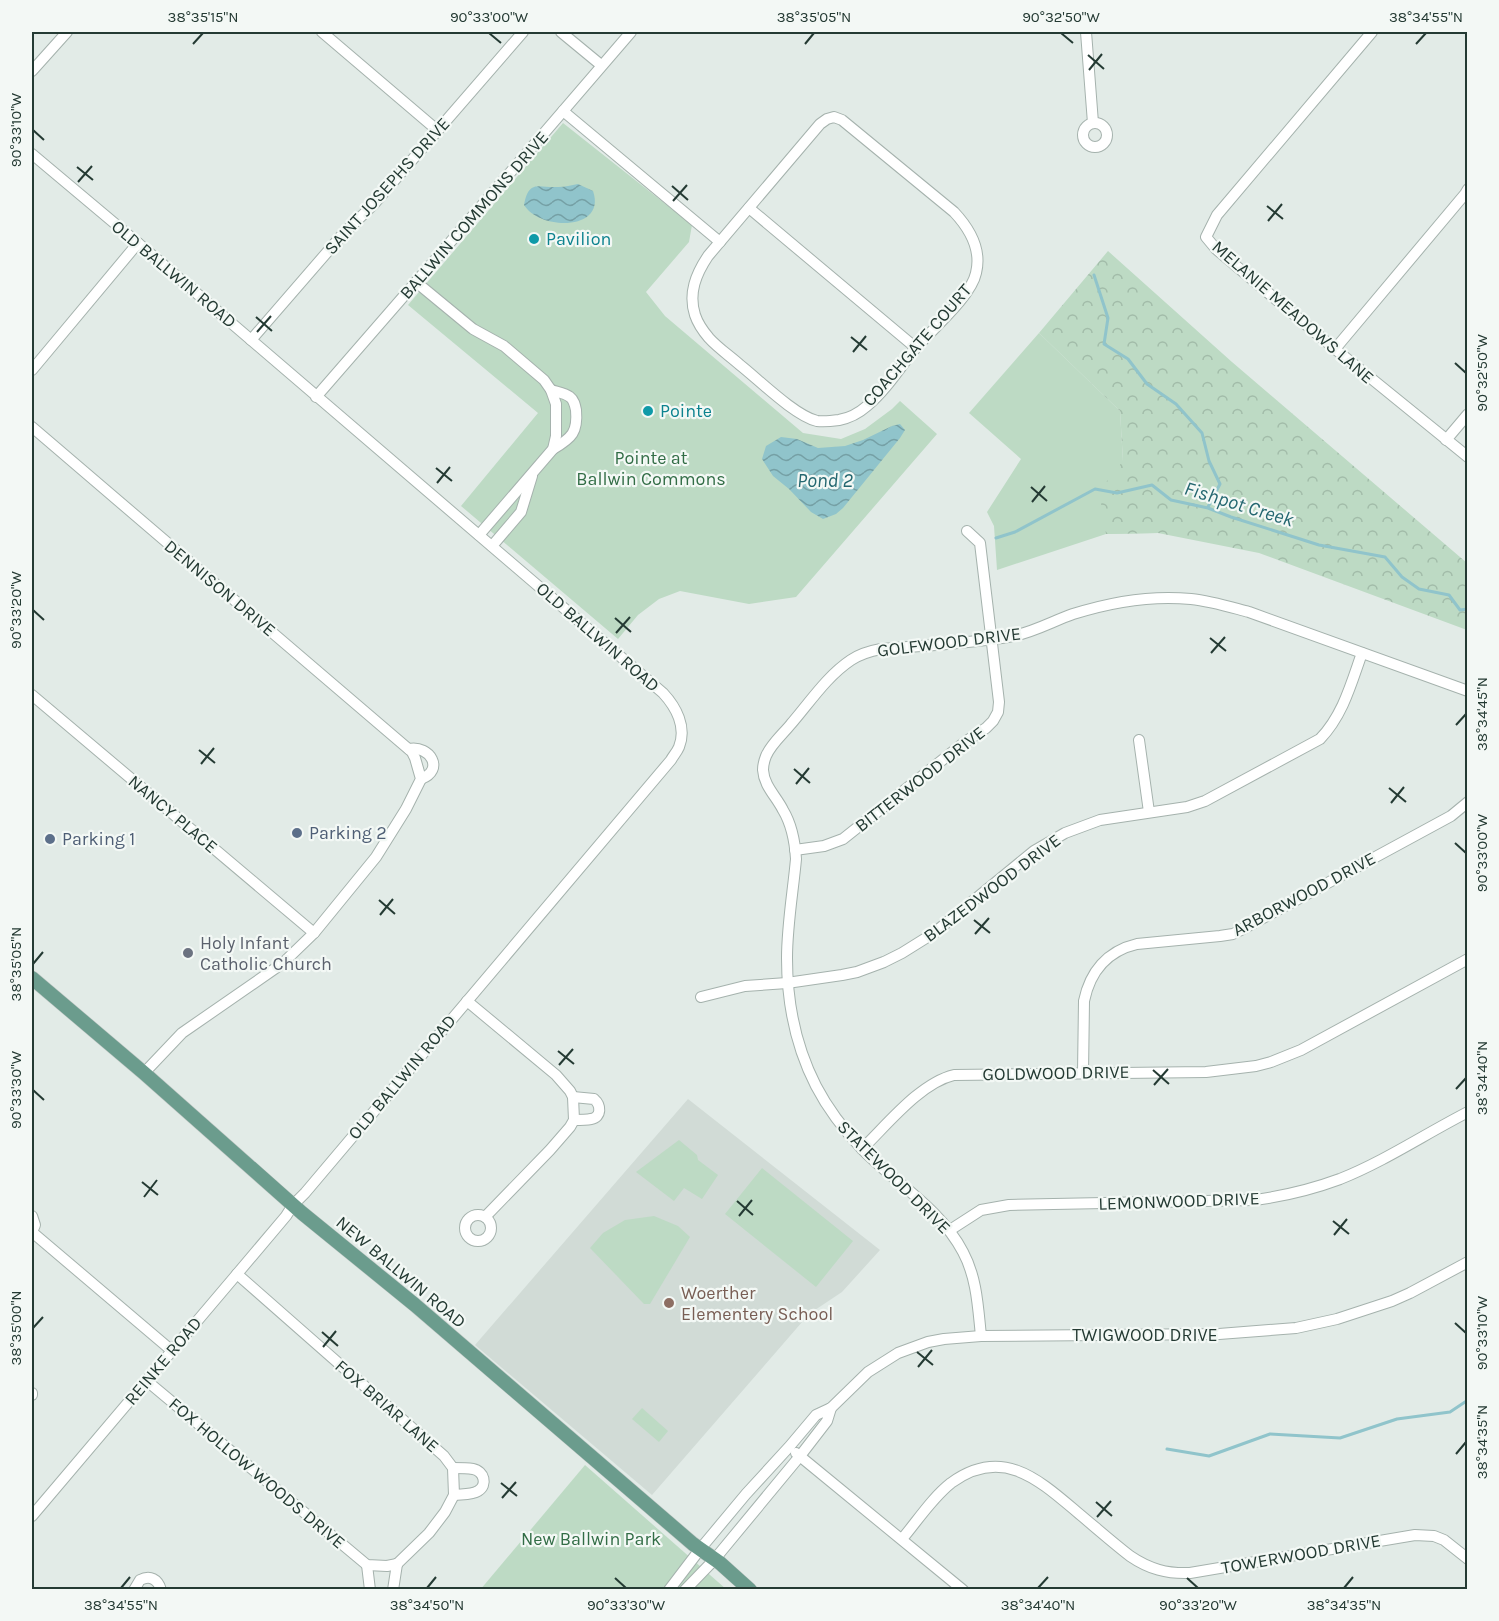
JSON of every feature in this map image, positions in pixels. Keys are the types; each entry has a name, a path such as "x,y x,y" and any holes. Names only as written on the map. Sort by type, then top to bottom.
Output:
{"main road":[{"name":"NEW BALLWIN ROAD","path":"32,978 293,1205 415,1305 693,1544 720,1563 750,1590"}],"street":[{"path":"32,71 67,32"},
{"path":"322,32 436,130"},
{"name":"SAINT JOSEPHS DRIVE","path":"251,340 342,235 373,205 523,32"},
{"path":"561,32 601,65"},
{"name":"BALLWIN COMMONS DRIVE","path":"316,396 631,32"},
{"path":"1086,32 1093,123"},
{"name":"MELANIE MEADOWS LANE","path":"1372,32 1217,215 1206,237 1216,249 1467,457"},
{"path":"563,111 720,242"},
{"name":"COACHGATE COURT","path":"834,117 842,120 954,212 964,223 977,249 976,274 967,292 916,348 876,398 849,417 817,421 785,403 710,340 699,326 694,313 692,300 695,276 708,256 749,208 820,124 834,117"},
{"name":"OLD BALLWIN ROAD","path":"32,154 663,693 671,701 681,722 679,747 671,760 293,1205"},
{"path":"1335,349 1467,189"},
{"path":"749,208 916,348"},
{"path":"32,370 138,243"},
{"path":"416,282 473,329 504,346 544,380 556,404 556,436 553,449"},
{"path":"479,535 553,449 566,441 575,430 575,403 570,396 551,390"},
{"path":"1446,440 1467,414"},
{"name":"DENNISON DRIVE","path":"32,427 409,749 415,758 421,779"},
{"path":"492,546 521,512 532,473"},
{"name":"BITTERWOOD DRIVE","path":"795,850 824,846 843,839 965,742 986,728 998,712 999,702 980,543 967,531"},
{"name":"GOLFWOOD DRIVE","path":"764,778 763,763 772,747 829,679 851,660 864,653 881,649 990,640 1030,632 1100,606 1134,600 1181,598 1215,603 1249,612 1467,691"},
{"name":"BLAZEDWOOD DRIVE","path":"701,997 745,986 843,975 884,962 934,933 1050,841 1100,820 1187,807 1212,798 1320,739 1330,729 1344,706 1362,653"},
{"name":"NANCY PLACE","path":"32,695 314,933"},
{"path":"1139,740 1149,812"},
{"name":"DENNISON DRIVE","path":"144,1074 182,1034 283,963 314,933 376,857 406,809 421,779 430,774 434,767 434,762 425,751 418,748 409,749"},
{"name":"STATEWOOD DRIVE","path":"764,778 787,818 793,836 796,859 788,932 788,982 794,1022 806,1064 827,1105 862,1149 931,1210 950,1230 964,1254 974,1282 981,1336"},
{"name":"ARBORWOOD DRIVE","path":"1083,1073 1086,991 1096,970 1111,956 1128,946 1233,934 1451,816 1467,801"},
{"name":"GOLDWOOD DRIVE","path":"862,1149 921,1092 944,1077 954,1075 1206,1072 1271,1062 1300,1050 1467,959"},
{"path":"467,1001 556,1075 573,1097 574,1120 550,1150 485,1217"},
{"path":"573,1097 594,1099 599,1103 600,1109 594,1118 574,1120"},
{"name":"LEMONWOOD DRIVE","path":"950,1230 981,1210 1009,1205 1255,1200 1288,1194 1350,1174 1467,1112"},
{"name":"REINKE ROAD","path":"32,1516 293,1205"},
{"path":"32,1216 34,1225 32,1232 171,1350"},
{"name":"TWIGWOOD DRIVE","path":"700,1548 816,1415 831,1408 868,1372 898,1353 928,1342 981,1336 1219,1334 1296,1328 1337,1319 1392,1301 1467,1262"},
{"name":"FOX BRIAR LANE","path":"237,1274 444,1456 453,1468 454,1495 477,1492 481,1489 484,1481 481,1473 474,1469 453,1468"},
{"name":"FOX HOLLOW WOODS DRIVE","path":"147,1381 367,1565"},
{"name":"TWIGWOOD DRIVE","path":"714,1560 827,1421 831,1408"},
{"path":"789,1447 963,1590"},
{"name":"TOWERWOOD DRIVE","path":"902,1539 939,1495 961,1477 987,1467 1002,1467 1043,1483 1130,1556 1143,1565 1167,1573 1190,1573 1415,1535 1434,1536 1444,1540 1467,1559"},
{"path":"370,1590 367,1565 397,1564 434,1527 446,1512 454,1495"},
{"path":"669,1590 700,1548"},
{"path":"685,1590 714,1560"},
{"path":"393,1590 397,1564"},
{"path":"134,1590 140,1580 148,1577 158,1583 161,1590"}],"shaded area":[{"name":"Woerther Elementery School","path":"688,1099 880,1250 842,1292 809,1314 652,1495 475,1345"}],"green space":[{"name":"Pointe at Ballwin Commons","path":"563,123 692,225 689,242 646,292 665,316 803,433 841,439 865,429 900,401 937,434 796,597 749,604 680,591 659,599 638,615 618,639 461,506 538,413 408,305"},
{"path":"1108,251 1232,362 1467,563 1467,630 1259,553 1158,533 1106,534 1099,491 1123,461 1120,411 1039,333"},
{"path":"1039,333 1120,411 1123,461 1158,533 1106,534 997,570 994,526 987,512 1021,459 969,413"},
{"path":"679,1140 697,1155 698,1160 718,1175 702,1199 684,1188 674,1201 636,1172"},
{"path":"762,1168 853,1241 816,1287 725,1214"},
{"path":"654,1216 678,1226 690,1237 650,1304 644,1304 590,1248 603,1233 625,1220"},
{"path":"642,1408 668,1431 659,1442 632,1419"},
{"name":"New Ballwin Park","path":"585,1465 726,1589 480,1590"}],"water":[{"path":"578,184 593,191 595,204 590,214 582,220 557,223 532,214 524,205 532,188"},
{"name":"Pond 2","path":"900,424 905,430 900,438 843,508 836,514 823,519 811,512 773,476 762,459 766,446 781,437 797,439 818,448 845,446"}],"waterway":[{"path":"1094,275 1108,318 1104,344 1128,359 1147,384 1176,404 1202,433 1209,461 1220,484 1208,507"},
{"name":"Fishpot Creek","path":"996,538 1015,532 1095,489 1117,493 1152,485 1171,500 1208,508 1319,545 1385,557 1402,577 1419,589 1449,595 1460,610 1468,609"},
{"path":"1167,1449 1209,1456 1270,1434 1340,1438 1397,1419 1450,1412 1468,1400"}],"place":[{"name":"Pavilion","path":"534,239"},
{"name":"Pointe","path":"648,411"},
{"name":"Parking 2","path":"297,833"},
{"name":"Parking 1","path":"50,839"},
{"name":"Holy Infant Catholic Church","path":"188,953"},
{"name":"Woerther Elementery School","path":"669,1303"}]}
